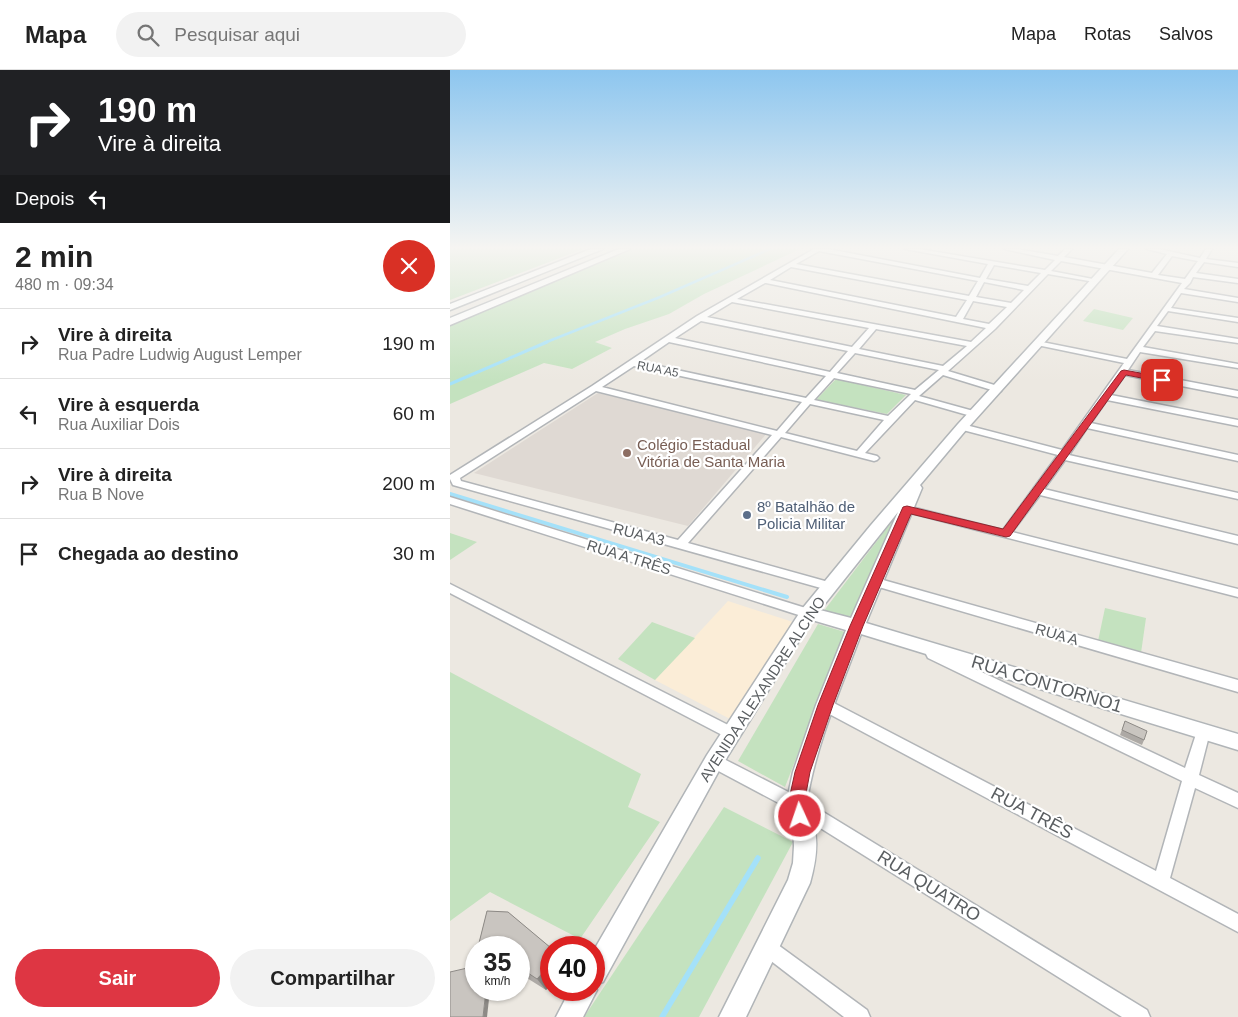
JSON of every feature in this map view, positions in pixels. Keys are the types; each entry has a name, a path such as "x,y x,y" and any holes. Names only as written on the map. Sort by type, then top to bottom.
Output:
{"street":[{"path":"450,307 485,293"},
{"path":"450,322 519,293"},
{"path":"633,363 700,318 744,293"},
{"path":"821,293 992,326"},
{"path":"950,293 1013,306"},
{"path":"959,319 974,293"},
{"path":"859,454 890,419 973,345 1026,293"},
{"path":"732,1017 799,883 804,864 804,828 796,804 803,772 856,626 876,582 901,508 919,477 1083,293"},
{"path":"1006,533 1086,425 1166,309 1179,293"},
{"path":"1195,293 1238,300"},
{"path":"731,300 973,345"},
{"path":"1166,309 1238,320"},
{"path":"700,318 944,370 998,389"},
{"path":"681,544 874,327"},
{"path":"1153,328 1238,341"},
{"path":"667,339 915,395 974,414"},
{"path":"1040,343 1131,362"},
{"path":"1140,349 1238,366"},
{"name":"RUA A5","path":"454,477 633,363 890,419"},
{"path":"1124,372 1238,394"},
{"path":"595,388 874,458"},
{"path":"1106,397 1238,423"},
{"path":"1086,425 1238,458"},
{"path":"962,427 1063,455 1238,496"},
{"name":"RUA A3","path":"454,477 457,483 828,586"},
{"path":"1038,491 1238,540"},
{"name":"RUA A TRÊS","path":"450,500 808,613"},
{"path":"901,508 1238,593"},
{"name":"AVENIDA ALEXANDRE ALCINO","path":"605,954 714,761 808,613 828,586 901,508"},
{"name":"RUA A","path":"876,582 1238,686"},
{"path":"450,588 731,734"},
{"name":"RUA CONTORNO1","path":"808,613 1238,742"},
{"path":"913,645 1238,801"},
{"name":"RUA TRÊS","path":"826,705 1238,923"},
{"path":"1161,881 1203,732"},
{"name":"RUA QUATRO","path":"714,761 796,804 1140,1017"},
{"path":"768,948 860,1017"},
{"path":"569,1017 578,1001"}],"shaded area":[{"name":"Colégio Estadual Vitória de Santa Maria","path":"598,393 767,433 688,526 474,473"},
{"path":"728,601 793,622 732,720 655,680"}],"green space":[{"path":"450,293 468,293 450,300"},
{"path":"527,293 706,293 669,314 625,329 595,342 612,348 572,369 544,363 450,404 450,325"},
{"path":"1094,309 1133,318 1123,330 1083,321"},
{"path":"836,379 906,395 887,414 816,400"},
{"path":"893,520 853,620 823,612"},
{"path":"450,533 477,542 450,560"},
{"path":"1105,608 1146,618 1141,653 1098,641"},
{"path":"652,622 695,638 655,680 618,659"},
{"path":"818,624 845,632 785,787 738,761"},
{"path":"450,672 641,774 628,807 660,822 582,936 574,936 490,892 450,921"},
{"path":"724,807 793,842 699,1017 584,1017 595,1001 605,1001 605,986"}],"building":[{"path":"1125,721 1147,731 1144,740 1122,730"},
{"path":"487,911 508,912 540,939 540,976 537,979 530,974 530,936 481,936"},
{"path":"465,969 465,1001 485,1001 483,1017 450,1017 450,972"}],"waterway":[{"path":"544,343 669,293"},
{"path":"450,384 547,342"},
{"path":"450,494 787,597"},
{"path":"662,1017 758,858"}],"place":[{"name":"Colégio Estadual Vitória de Santa Maria","path":"627,453"},
{"name":"8º Batalhão de Policia Militar","path":"747,515"}],"route":[{"path":"800,816 796,804 810,748 856,626 907,510 1006,533 1124,372 1162,380"}]}
